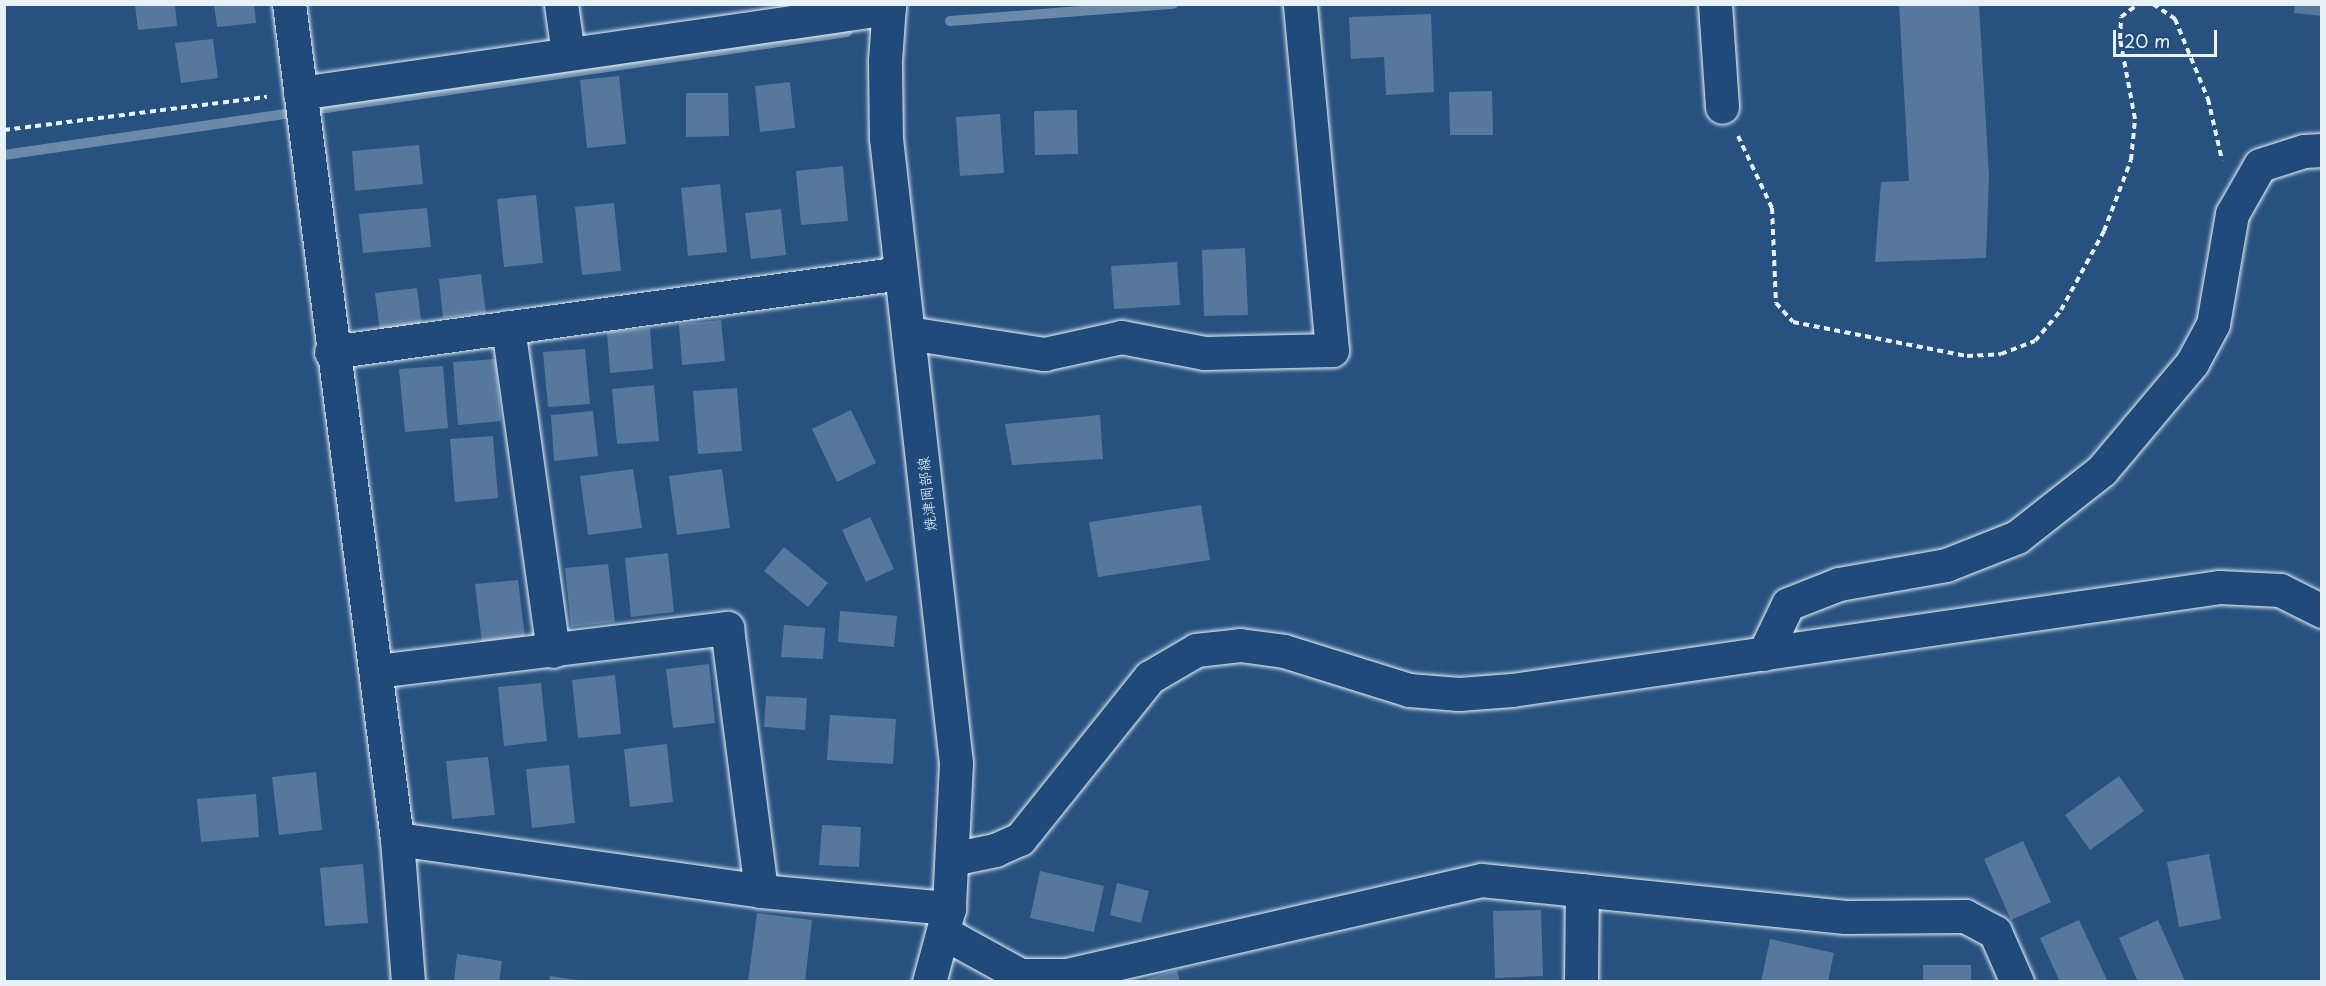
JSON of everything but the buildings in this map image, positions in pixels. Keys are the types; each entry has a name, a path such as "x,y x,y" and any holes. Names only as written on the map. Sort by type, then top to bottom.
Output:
{"street":[{"path":"290,4 331,352 397,839 408,981"},
{"path":"561,4 568,54"},
{"path":"908,333 1044,354 1121,337 1204,353 1332,350 1300,4"},
{"path":"1715,4 1722,107"},
{"path":"300,93 889,6"},
{"name":"焼津岡部線","path":"889,6 885,61 886,138 956,763 952,859 946,920 929,981"},
{"path":"1764,654 1788,604 1839,584 1946,565 2016,537 2102,470 2192,363 2213,324 2232,214 2260,165 2304,151 2322,150"},
{"path":"331,352 901,273"},
{"path":"508,327 553,651"},
{"path":"952,859 995,850 1020,839 1150,677 1196,650 1240,645 1284,651 1408,690 1459,694 1512,690 2219,587 2280,590 2322,611"},
{"path":"376,671 727,628 761,891"},
{"path":"397,839 946,920 1020,975 1067,975 1481,880 1845,917 1965,916 1995,932 2017,981"},
{"path":"1581,981 1582,890"}],"path":[{"path":"1722,107 1772,208 1776,303 1793,322 1967,356 2001,354 2035,341 2055,318 2104,231 2131,160 2135,119 2120,39 2121,16 2138,4"},
{"path":"2153,4 2175,19 2208,99 2232,214"},
{"path":"4,130 300,93"}],"waterway":[{"path":"950,21 1173,4"},
{"path":"4,155 847,32"}]}
